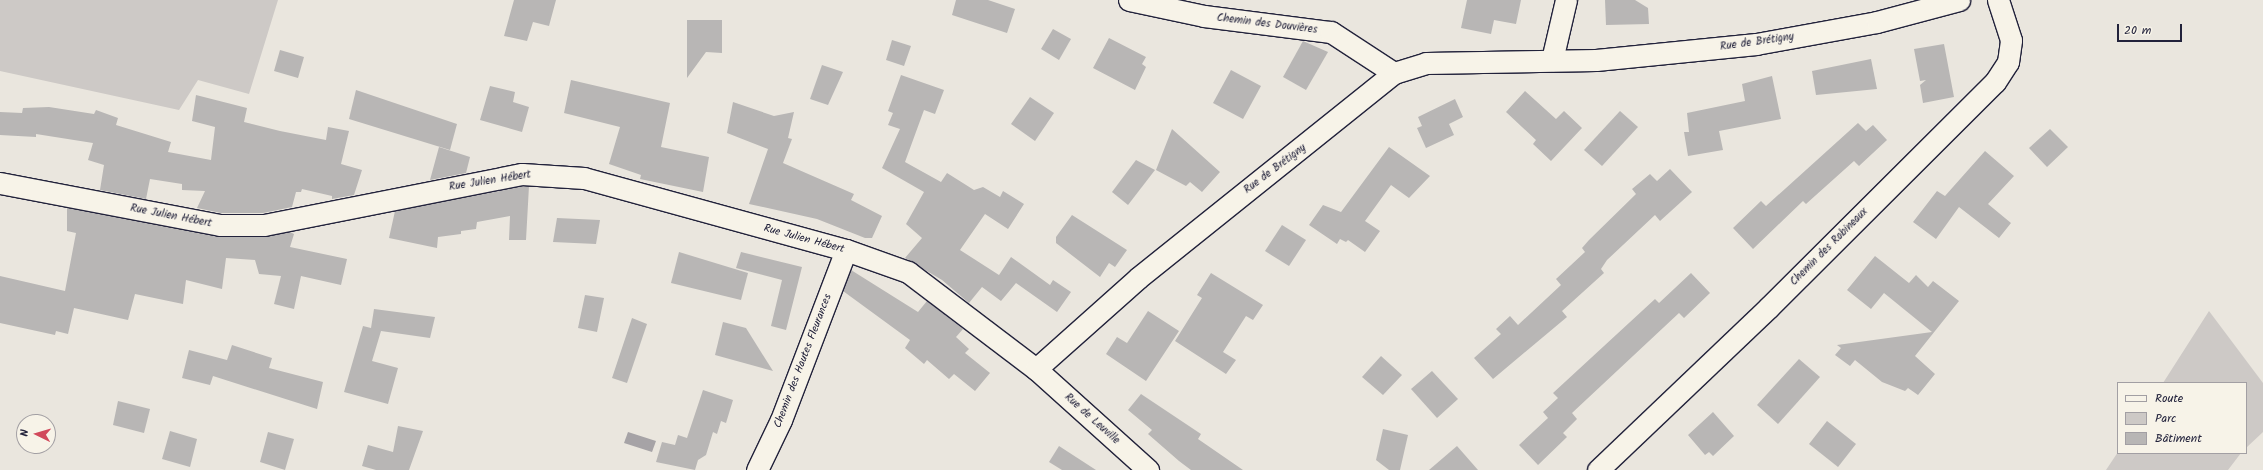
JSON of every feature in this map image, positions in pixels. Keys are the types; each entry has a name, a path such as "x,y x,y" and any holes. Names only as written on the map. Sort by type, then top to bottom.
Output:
{"street":[{"name":"Chemin des Douvières","path":"1129,0 1204,16 1331,32 1394,73"},
{"path":"1552,60 1566,0"},
{"name":"Rue de Brétigny","path":"1036,369 1138,278 1394,73 1426,63 1596,60 1756,44 1878,22 1959,0"},
{"name":"Chemin des Robineaux","path":"1598,470 1768,308 1995,82 2008,62 2011,40 1998,0"},
{"name":"Rue Julien Hébert","path":"0,183 220,225 264,225 481,181 522,174 554,173 846,250 908,272 1036,369"},
{"name":"Chemin des Hautes Fleurances","path":"758,470 781,420 846,250"},
{"name":"Rue de Leuville","path":"1036,369 1148,470"}],"green space":[{"path":"0,0 278,0 249,94 198,80 179,110 0,71"},
{"path":"2209,311 2263,383 2263,432 2247,447 2247,382 2164,382"},
{"path":"2117,454 2240,454 2228,470 2106,470"}],"shaded area":[{"path":"628,432 656,441 652,452 624,443"}],"building":[{"path":"514,0 556,0 549,26 533,22 527,41 504,36"},
{"path":"956,0 988,0 1015,9 1007,33 952,15"},
{"path":"1467,0 1521,0 1516,24 1494,20 1491,34 1461,28"},
{"path":"1605,0 1635,0 1648,8 1649,24 1606,25"},
{"path":"687,20 722,20 722,53 706,52 687,78"},
{"path":"1053,29 1071,39 1059,60 1041,49"},
{"path":"1109,38 1146,57 1142,64 1146,67 1135,90 1093,68"},
{"path":"892,40 911,46 904,66 886,60"},
{"path":"1303,41 1328,52 1306,90 1283,77"},
{"path":"1944,44 1954,97 1923,103 1920,85 1926,80 1920,81 1914,49"},
{"path":"280,50 304,57 298,78 274,71"},
{"path":"1871,59 1877,89 1816,95 1812,71"},
{"path":"822,65 843,72 828,105 810,99"},
{"path":"1231,70 1261,86 1243,119 1213,103"},
{"path":"901,75 944,90 935,114 924,110 905,162 941,182 947,173 974,190 983,187 1000,197 1003,191 1024,204 1008,229 985,214 960,250 999,275 1011,257 1050,285 1053,280 1071,292 1057,312 1016,283 1001,301 982,287 969,303 942,280 905,258 922,238 906,224 924,192 882,168 900,129 888,125 893,113 888,111"},
{"path":"1772,76 1781,119 1719,131 1723,150 1688,156 1684,132 1689,132 1687,113 1745,101 1742,84"},
{"path":"571,80 670,103 661,147 709,157 703,192 640,179 641,175 609,164 620,127 564,113"},
{"path":"490,86 515,92 513,102 529,107 522,132 480,120"},
{"path":"356,90 457,124 450,150 349,119"},
{"path":"1525,91 1556,119 1564,111 1582,128 1551,161 1533,144 1536,140 1506,112"},
{"path":"196,95 247,108 244,122 280,131 326,140 328,127 349,131 341,164 362,170 354,195 332,199 332,196 302,189 301,192 296,192 292,207 263,213 221,213 197,208 205,191 182,190 182,184 150,179 146,199 100,190 104,165 88,160 93,143 36,134 36,137 0,135 0,112 22,113 23,108 49,107 94,114 96,110 118,118 116,125 171,142 168,152 211,160 215,127 192,121"},
{"path":"1030,97 1054,113 1035,141 1011,124"},
{"path":"1455,99 1463,117 1449,124 1454,135 1426,148 1417,128 1422,126 1418,117"},
{"path":"733,102 774,116 794,112 788,138 792,139 783,163 854,194 851,200 882,216 872,238 865,238 817,219 749,204 768,149 727,133"},
{"path":"1620,111 1638,127 1602,166 1584,150"},
{"path":"1858,123 1866,131 1873,125 1887,140 1859,166 1854,161 1806,204 1803,201 1753,249 1733,228 1761,201 1766,206"},
{"path":"1172,129 1220,172 1202,192 1190,182 1186,186 1156,170"},
{"path":"2050,129 2068,147 2047,167 2029,148"},
{"path":"439,147 470,157 466,173 430,180"},
{"path":"1389,147 1430,176 1409,198 1391,185 1365,221 1380,231 1365,252 1348,240 1346,242 1340,239 1337,244 1309,225 1323,205 1341,212"},
{"path":"1985,151 2014,176 1988,204 2011,223 1999,238 1959,207 1936,239 1913,222 1937,191 1945,196"},
{"path":"1136,160 1155,170 1128,205 1112,192"},
{"path":"1670,169 1692,192 1660,221 1655,215 1607,260 1601,269 1604,273 1562,311 1567,317 1493,379 1474,358 1501,334 1496,329 1510,316 1518,325 1561,285 1556,279 1585,252 1582,248 1589,240 1636,194 1632,189 1650,174 1657,181"},
{"path":"529,186 526,240 509,240 510,216 477,222 476,229 461,231 461,234 438,237 437,248 389,238 395,211"},
{"path":"67,208 218,237 264,237 290,232 294,234 290,247 347,259 341,285 301,276 294,309 274,304 281,276 259,274 255,260 226,258 222,289 186,280 183,304 135,294 128,320 74,308 68,334 56,331 55,335 0,323 0,276 65,291 76,233 67,231"},
{"path":"1072,215 1127,250 1115,267 1109,263 1100,277 1056,243 1056,237"},
{"path":"557,218 600,220 596,244 553,242"},
{"path":"1282,225 1306,240 1289,266 1265,251"},
{"path":"679,252 748,273 741,300 671,283"},
{"path":"741,252 802,267 786,330 771,326 782,280 736,268"},
{"path":"1875,256 1909,283 1916,275 1928,287 1933,281 1959,301 1915,356 1935,374 1918,395 1908,388 1905,391 1882,382 1855,360 1850,366 1835,355 1841,348 1837,345 1932,332 1884,293 1871,309 1847,290"},
{"path":"851,270 918,312 927,301 963,329 956,337 969,349 965,353 990,373 975,391 954,374 949,379 927,360 924,364 905,348 910,340 843,291"},
{"path":"1211,273 1263,305 1253,320 1246,316 1223,352 1236,360 1226,374 1175,341 1202,298 1197,295"},
{"path":"1691,273 1710,293 1684,318 1679,313 1572,413 1577,419 1563,433 1567,437 1538,465 1519,445 1548,418 1543,412 1558,398 1553,393 1655,299 1659,303"},
{"path":"585,295 604,298 597,332 578,328"},
{"path":"374,309 435,317 430,338 381,331 372,361 398,368 388,404 344,392 363,326 371,328"},
{"path":"1148,311 1179,331 1146,381 1106,354 1117,337 1127,343"},
{"path":"632,318 647,324 627,383 612,378"},
{"path":"723,322 746,328 773,371 715,355"},
{"path":"232,345 272,358 269,368 323,382 317,409 213,376 210,385 182,378 189,350 227,360"},
{"path":"1381,356 1402,375 1383,395 1362,377"},
{"path":"1799,359 1820,377 1778,424 1757,405"},
{"path":"1432,371 1458,399 1437,418 1411,389"},
{"path":"703,390 733,400 726,423 721,421 717,434 713,432 706,455 698,460 695,470 656,462 662,442 675,445 678,435 687,438"},
{"path":"1141,394 1201,434 1198,439 1243,470 1191,470 1148,434 1152,430 1128,410"},
{"path":"118,401 150,409 144,433 113,425"},
{"path":"1713,412 1734,436 1713,456 1709,452 1705,455 1688,435"},
{"path":"1827,421 1856,444 1838,467 1809,444"},
{"path":"398,426 423,431 409,470 376,470 362,466 368,445 393,452"},
{"path":"1383,429 1408,435 1400,470 1389,470 1376,460"},
{"path":"170,431 197,439 190,467 162,459"},
{"path":"268,432 294,439 285,470 260,462"},
{"path":"1059,446 1096,470 1062,470 1049,462"},
{"path":"1457,446 1478,470 1429,470"}]}
